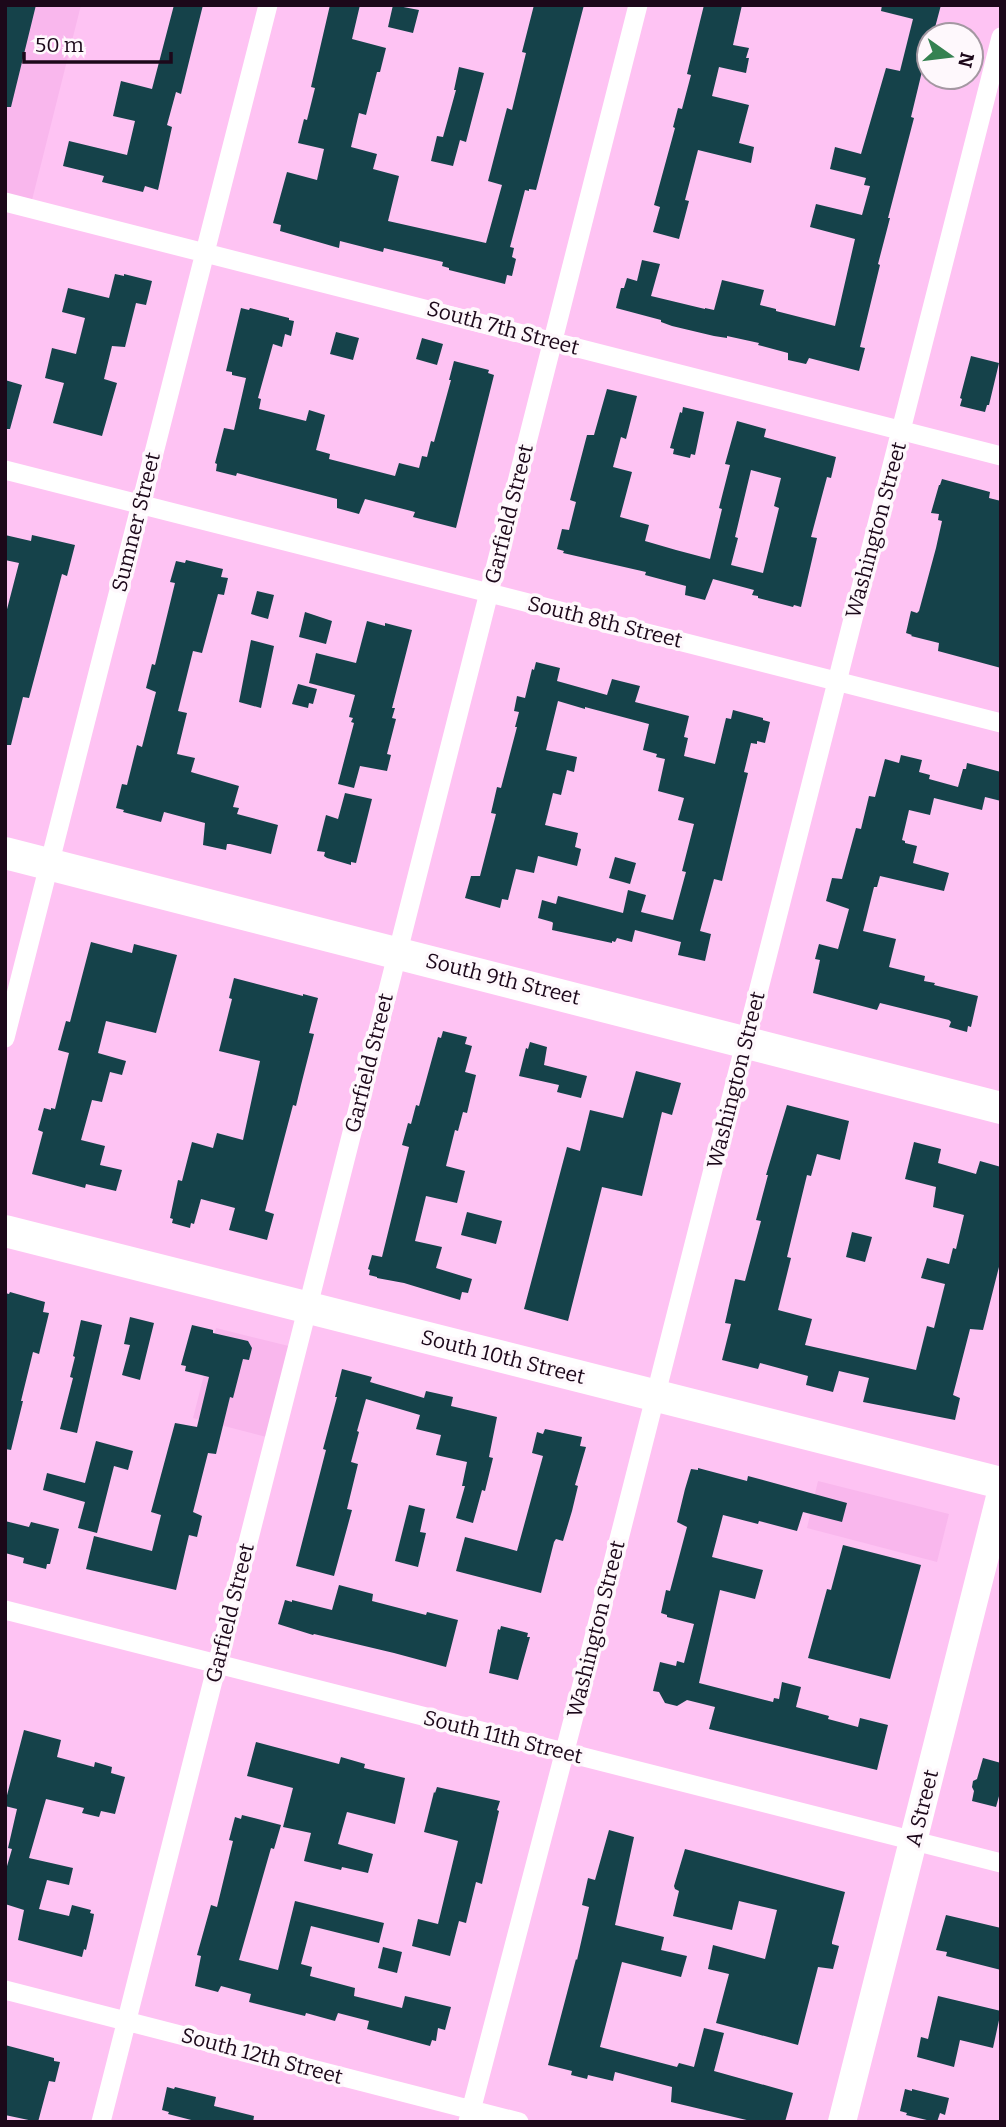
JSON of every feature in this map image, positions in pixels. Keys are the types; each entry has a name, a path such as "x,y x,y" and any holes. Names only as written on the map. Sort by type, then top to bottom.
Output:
{"main road":[{"name":"South 9th Street","path":"5,853 1001,1108"},
{"name":"South 10th Street","path":"5,1231 1001,1483"},
{"name":"A Street","path":"842,2122 1001,1493"}],"street":[{"name":"Sumner Street","path":"5,1038 268,5"},
{"name":"Garfield Street","path":"101,2122 638,5"},
{"name":"Washington Street","path":"470,2116 1001,37"},
{"name":"South 7th Street","path":"5,202 1001,456"},
{"name":"South 8th Street","path":"5,470 1001,723"},
{"name":"South 11th Street","path":"5,1610 1001,1863"},
{"name":"South 12th Street","path":"5,1990 126,2020 470,2116 519,2122"}],"shaded area":[{"path":"5,5 81,5 30,208 5,202"},
{"path":"216,1328 297,1348 274,1439 193,1418"},
{"path":"818,1481 949,1514 937,1562 807,1528"}],"building":[{"path":"5,5 36,5 11,107 5,107"},
{"path":"174,5 203,5 181,94 176,92 167,125 172,127 158,190 145,186 143,192 102,182 104,176 63,166 69,141 127,155 135,121 113,116 121,81 152,89"},
{"path":"330,5 360,5 352,39 386,48 366,115 359,113 351,147 377,154 373,169 399,176 388,221 486,243 502,185 488,181 507,108 512,110 526,53 522,52 534,5 584,5 536,190 525,190 510,247 514,248 512,257 516,259 512,276 507,275 505,284 449,270 442,266 443,262 384,248 383,252 340,241 339,248 280,231 281,225 273,223 287,172 317,180 324,149 298,143 315,88 311,87"},
{"path":"393,5 419,10 413,33 388,27"},
{"path":"704,5 742,5 733,45 749,48 746,73 719,67 712,96 749,105 739,143 754,147 751,163 698,150 685,200 689,201 679,239 653,232 660,207 654,205 678,108 682,109 691,75 687,74"},
{"path":"882,5 941,5 937,21 915,21 915,91 917,91 911,117 914,118 878,264 880,265 860,347 865,348 859,371 809,358 806,364 788,360 788,353 758,345 759,343 672,326 661,320 616,308 621,288 624,288 627,278 637,281 642,260 660,264 651,296 714,310 722,280 764,290 760,305 835,326 855,239 810,227 816,204 862,215 870,186 864,185 866,178 830,169 835,147 861,154 886,68 900,71 913,19 881,11"},
{"path":"459,67 484,73 466,142 460,140 453,166 431,161 437,136 443,137 456,90"},
{"path":"115,274 152,281 146,305 136,303 125,347 112,346 104,379 117,383 102,436 53,423 64,383 45,378 52,348 76,354 85,318 62,312 68,288 109,298"},
{"path":"241,308 250,308 294,321 291,336 285,334 282,347 273,344 258,398 261,399 259,409 306,421 309,410 325,415 316,450 330,454 329,459 395,476 399,463 419,468 422,456 427,457 431,441 434,442 454,361 489,370 488,373 494,375 456,528 413,517 415,512 365,499 359,514 337,508 337,499 237,473 236,476 216,471 215,463 224,428 234,430 246,378 226,371"},
{"path":"336,332 359,338 353,360 330,354"},
{"path":"422,338 443,344 437,365 416,359"},
{"path":"971,356 999,363 985,412 960,406"},
{"path":"5,380 22,385 10,429 5,429"},
{"path":"607,389 637,396 626,439 621,437 613,467 632,472 620,517 649,525 645,541 710,559 730,465 725,464 737,421 766,429 764,437 836,457 831,478 827,477 811,537 817,538 801,607 758,598 752,595 754,590 713,579 705,600 685,595 686,586 645,575 646,572 563,553 564,551 557,549 562,529 569,530 576,502 570,500 587,435 594,435","holes":["751,470 781,478 774,506 779,508 763,573 731,565"]},
{"path":"683,407 704,412 695,455 691,454 690,458 673,454 674,449 670,448"},
{"path":"942,479 990,492 989,498 1001,501 1001,668 938,651 939,643 906,633 911,611 919,611 936,548 942,521 938,520 939,514 931,513"},
{"path":"5,535 31,541 32,535 75,545 67,576 62,574 29,698 23,697 11,745 5,745 5,617 19,563 5,560"},
{"path":"186,560 223,569 221,577 228,578 224,595 218,594 202,653 193,651 178,711 187,713 177,754 195,758 191,772 239,786 233,807 239,808 237,814 278,825 271,854 230,844 227,844 226,850 203,845 205,823 164,812 161,822 116,808 122,784 127,785 137,745 142,747 156,692 146,688 152,664 155,665 175,583 170,582 176,561 185,563"},
{"path":"257,591 274,595 268,619 251,614"},
{"path":"305,612 332,621 326,644 299,637"},
{"path":"367,621 412,630 392,708 395,708 392,718 396,719 387,754 391,755 387,771 360,766 354,788 338,784 354,723 351,722 353,718 349,717 355,695 309,683 316,653 356,663"},
{"path":"251,640 274,646 261,708 239,702"},
{"path":"536,662 560,668 557,681 607,695 612,679 640,686 635,702 689,716 684,737 688,738 684,756 715,764 726,718 731,719 733,710 770,722 765,743 751,743 744,772 748,773 722,881 714,879 700,931 711,934 705,961 678,955 681,942 635,930 632,942 617,938 612,943 552,930 552,922 538,918 542,900 556,904 558,896 623,913 628,890 646,895 641,912 673,920 686,872 682,871 694,824 678,820 684,798 658,791 665,759 643,750 649,724 585,707 558,701 546,750 577,757 574,772 567,770 561,795 553,793 545,825 578,833 575,847 581,849 577,866 538,856 534,873 516,869 508,900 502,899 500,908 465,898 471,876 480,876 496,814 491,813 497,787 501,788 517,727 519,712 514,711 517,696 525,698"},
{"path":"298,684 317,689 313,704 309,703 308,708 292,704"},
{"path":"901,755 922,760 919,772 930,775 929,779 958,787 967,763 1001,772 1001,801 985,797 982,810 934,798 930,815 909,810 902,840 917,846 913,863 949,873 944,891 880,876 877,887 874,887 863,931 896,939 889,967 925,976 924,981 935,983 934,985 978,996 971,1027 968,1026 967,1032 949,1027 949,1020 880,1003 877,1010 813,993 820,960 815,959 819,944 838,949 849,909 826,901 832,878 842,879 856,828 861,829 869,796 875,797 885,759 899,763"},
{"path":"345,793 372,799 356,863 351,862 351,865 327,858 324,856 325,852 317,851 326,815 338,819"},
{"path":"615,857 636,863 630,884 609,878"},
{"path":"91,942 132,953 134,944 177,955 156,1033 106,1021 98,1053 126,1061 122,1075 110,1072 102,1102 92,1100 81,1140 105,1146 100,1165 122,1170 116,1191 86,1184 85,1188 32,1174 43,1132 38,1130 44,1108 55,1109 69,1053 58,1050 66,1021 70,1022"},
{"path":"234,978 318,998 309,1033 314,1034 265,1211 274,1214 267,1240 229,1230 235,1208 201,1199 194,1224 191,1223 190,1228 172,1223 173,1219 170,1218 178,1180 182,1181 192,1142 213,1148 217,1133 243,1140 260,1061 219,1051 232,999 229,998"},
{"path":"443,1031 467,1037 465,1044 472,1046 465,1072 476,1075 467,1113 463,1112 458,1131 455,1130 446,1166 465,1171 457,1203 426,1196 415,1241 442,1247 436,1268 472,1279 468,1293 462,1292 460,1300 377,1278 369,1275 368,1269 372,1255 382,1257 409,1147 402,1145 408,1123 411,1124 416,1105 419,1106 438,1037 441,1038"},
{"path":"530,1042 547,1047 544,1065 587,1076 581,1098 557,1092 559,1085 519,1076"},
{"path":"636,1071 681,1083 672,1115 662,1112 642,1196 602,1187 568,1321 524,1309 567,1147 580,1151 590,1110 623,1118"},
{"path":"787,1105 849,1121 840,1160 817,1154 811,1176 807,1175 787,1257 791,1258 778,1310 812,1319 805,1345 916,1370 927,1326 934,1328 945,1284 921,1278 927,1258 949,1264 953,1248 956,1249 964,1215 933,1207 936,1187 905,1179 914,1142 941,1149 938,1163 976,1174 980,1161 1001,1167 1001,1259 983,1330 970,1329 953,1395 960,1398 955,1420 863,1402 869,1378 839,1371 833,1392 806,1385 808,1376 760,1363 758,1369 722,1360 731,1324 725,1323 735,1279 745,1281 761,1221 756,1220 766,1175"},
{"path":"467,1212 502,1221 496,1244 461,1235"},
{"path":"852,1232 872,1237 865,1262 846,1257"},
{"path":"5,1293 45,1302 43,1312 49,1313 39,1354 33,1352 11,1450 5,1449"},
{"path":"130,1317 154,1323 140,1380 122,1375 130,1345 124,1344"},
{"path":"81,1320 102,1325 77,1433 60,1429 73,1378 70,1377"},
{"path":"192,1325 248,1341 252,1348 249,1360 243,1359 233,1398 230,1397 216,1454 208,1453 193,1512 202,1516 197,1537 189,1535 176,1590 86,1569 94,1536 152,1551 161,1515 151,1512 175,1423 197,1427 209,1377 185,1371 186,1366 181,1365"},
{"path":"342,1369 372,1377 370,1382 424,1398 426,1391 453,1397 451,1406 497,1417 489,1457 493,1458 473,1523 456,1518 465,1486 462,1486 467,1462 436,1455 441,1435 416,1429 420,1415 366,1399 351,1462 358,1464 347,1509 352,1510 334,1576 296,1566 326,1450 323,1449"},
{"path":"545,1429 582,1437 580,1446 586,1447 563,1541 556,1539 554,1542 541,1593 456,1571 465,1537 517,1551 543,1456 532,1453 537,1432 543,1434"},
{"path":"96,1441 133,1451 128,1470 114,1466 97,1533 78,1528 85,1502 43,1490 47,1473 85,1483"},
{"path":"698,1468 747,1481 748,1476 847,1503 842,1522 803,1512 797,1531 723,1515 712,1557 763,1570 755,1599 720,1590 699,1683 773,1702 774,1698 779,1699 782,1682 801,1687 796,1707 858,1727 860,1718 888,1725 877,1770 709,1729 715,1707 687,1700 677,1706 665,1703 659,1692 653,1691 660,1662 676,1666 677,1661 684,1663 694,1624 661,1613 666,1590 670,1591 687,1527 677,1522 685,1489 691,1469"},
{"path":"409,1505 425,1509 420,1532 426,1533 418,1567 395,1561"},
{"path":"5,1521 29,1527 31,1522 59,1529 50,1564 47,1564 46,1569 23,1563 24,1558 5,1553"},
{"path":"843,1545 921,1565 890,1679 808,1658 827,1589 831,1590"},
{"path":"339,1585 373,1594 372,1601 458,1620 446,1667 278,1624 285,1600 332,1610"},
{"path":"501,1626 528,1633 527,1637 530,1637 518,1680 489,1673 498,1629 500,1630"},
{"path":"24,1730 61,1740 57,1757 94,1767 95,1762 112,1767 111,1773 125,1777 115,1814 101,1811 99,1817 82,1813 84,1808 46,1799 29,1858 73,1868 69,1885 47,1880 39,1909 69,1916 72,1905 91,1910 90,1913 94,1914 93,1920 82,1957 18,1940 24,1910 5,1904 5,1873 12,1849 8,1848 17,1809 5,1806 5,1803"},
{"path":"256,1742 339,1764 341,1757 365,1764 364,1768 405,1778 395,1824 347,1812 338,1844 373,1854 368,1873 304,1861 311,1833 283,1827 293,1788 247,1776"},
{"path":"983,1758 1001,1763 1001,1789 996,1807 972,1801 973,1781 977,1779"},
{"path":"437,1787 500,1801 482,1884 476,1882 466,1923 459,1921 450,1956 412,1946 418,1919 438,1924 458,1841 424,1832"},
{"path":"242,1815 281,1825 274,1849 271,1848 239,1960 278,1970 295,1901 384,1923 379,1943 311,1926 301,1964 312,1967 310,1976 355,1988 354,1996 402,2008 405,1996 451,2007 445,2030 438,2028 436,2041 432,2040 430,2046 367,2029 369,2021 338,2013 335,2021 306,2013 305,2016 249,2002 251,1994 221,1986 218,1992 195,1986 201,1956 197,1955 211,1905 217,1907 233,1841 229,1840 235,1817 241,1819"},
{"path":"609,1830 634,1837 615,1925 664,1937 661,1950 687,1956 681,1977 622,1962 600,2047 677,2067 679,2063 694,2067 704,2028 724,2033 714,2071 793,2093 785,2122 755,2122 671,2102 672,2087 615,2072 613,2081 588,2075 587,2079 571,2075 572,2071 548,2065 589,1907 582,1905 588,1878 595,1880"},
{"path":"685,1849 845,1892 832,1942 839,1946 833,1969 818,1967 798,2045 716,2023 729,1974 708,1969 713,1945 765,1959 777,1910 739,1901 732,1930 673,1916 679,1891 674,1886"},
{"path":"946,1915 1001,1928 1001,1970 946,1956 947,1952 936,1950"},
{"path":"383,1947 402,1952 397,1973 378,1968"},
{"path":"938,1996 1001,2011 993,2048 960,2040 954,2067 917,2057 921,2037 928,2039"},
{"path":"5,2045 60,2062 55,2082 49,2081 38,2122 5,2115"},
{"path":"167,2087 216,2097 214,2106 254,2116 253,2122 199,2122 168,2114 169,2112 162,2110"},
{"path":"905,2089 949,2098 945,2115 940,2113 935,2122 906,2115 907,2113 900,2111"}]}
